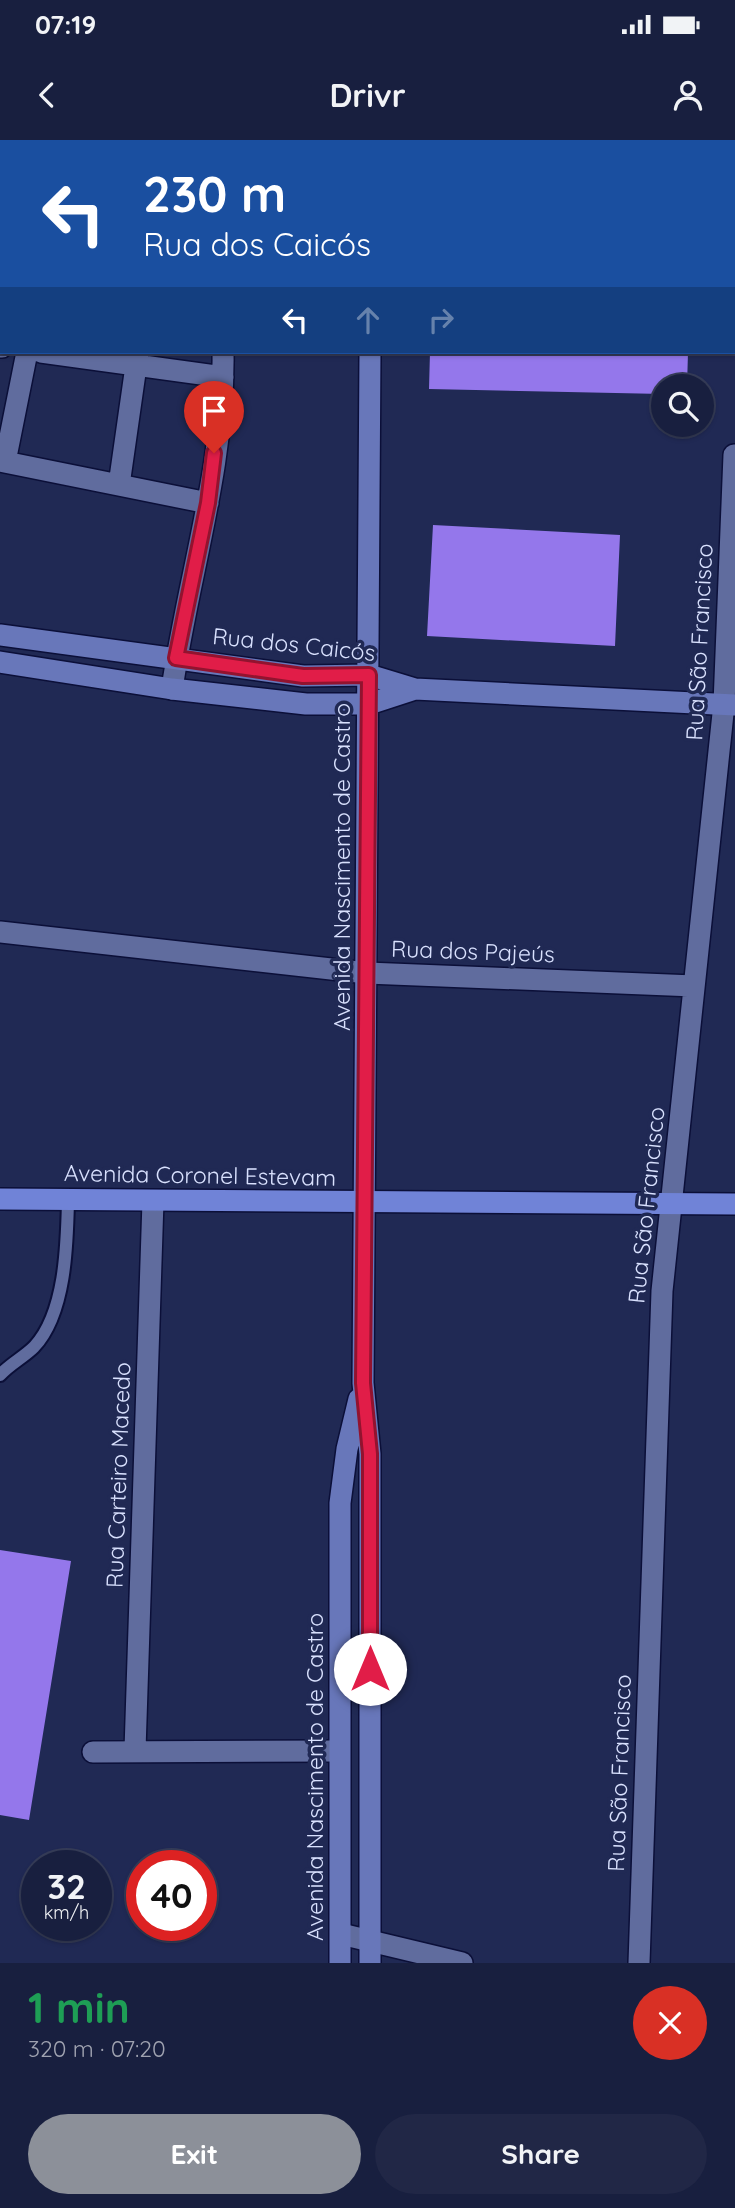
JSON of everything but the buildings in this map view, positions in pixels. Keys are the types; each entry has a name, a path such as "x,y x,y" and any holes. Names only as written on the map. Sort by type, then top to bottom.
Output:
{"main road":[{"name":"Avenida Coronel Estevam","path":"0,1199 735,1204"}],"street":[{"path":"27,354 3,462 208,503"},
{"path":"73,354 137,358 223,377"},
{"path":"172,689 208,503 223,377 223,354"},
{"name":"Avenida Nascimento de Castro","path":"370,354 363,1383 370,1454 370,1963"},
{"path":"119,485 137,358"},
{"name":"Rua São Francisco","path":"639,1963 662,1292 694,986 730,705 734,455"},
{"name":"Rua dos Caicós","path":"0,635 303,676 369,675 415,689 730,705"},
{"name":"Rua dos Caicós","path":"0,662 172,689 306,704 369,704 415,689"},
{"name":"Rua dos Pajeús","path":"0,932 367,973 694,986"},
{"name":"Rua Carteiro Macedo","path":"135,1750 153,1201"},
{"name":"Avenida Nascimento de Castro","path":"340,1963 340,1503 347,1449 363,1383"},
{"path":"93,1752 339,1751"},
{"path":"341,1934 462,1963"}],"lane":[{"path":"0,1375 33,1348 47,1328 66,1268 68,1200"}],"route":[{"path":"214,453 208,503 176,658 303,676 369,675 363,1383 370,1454 370,1669"}]}
